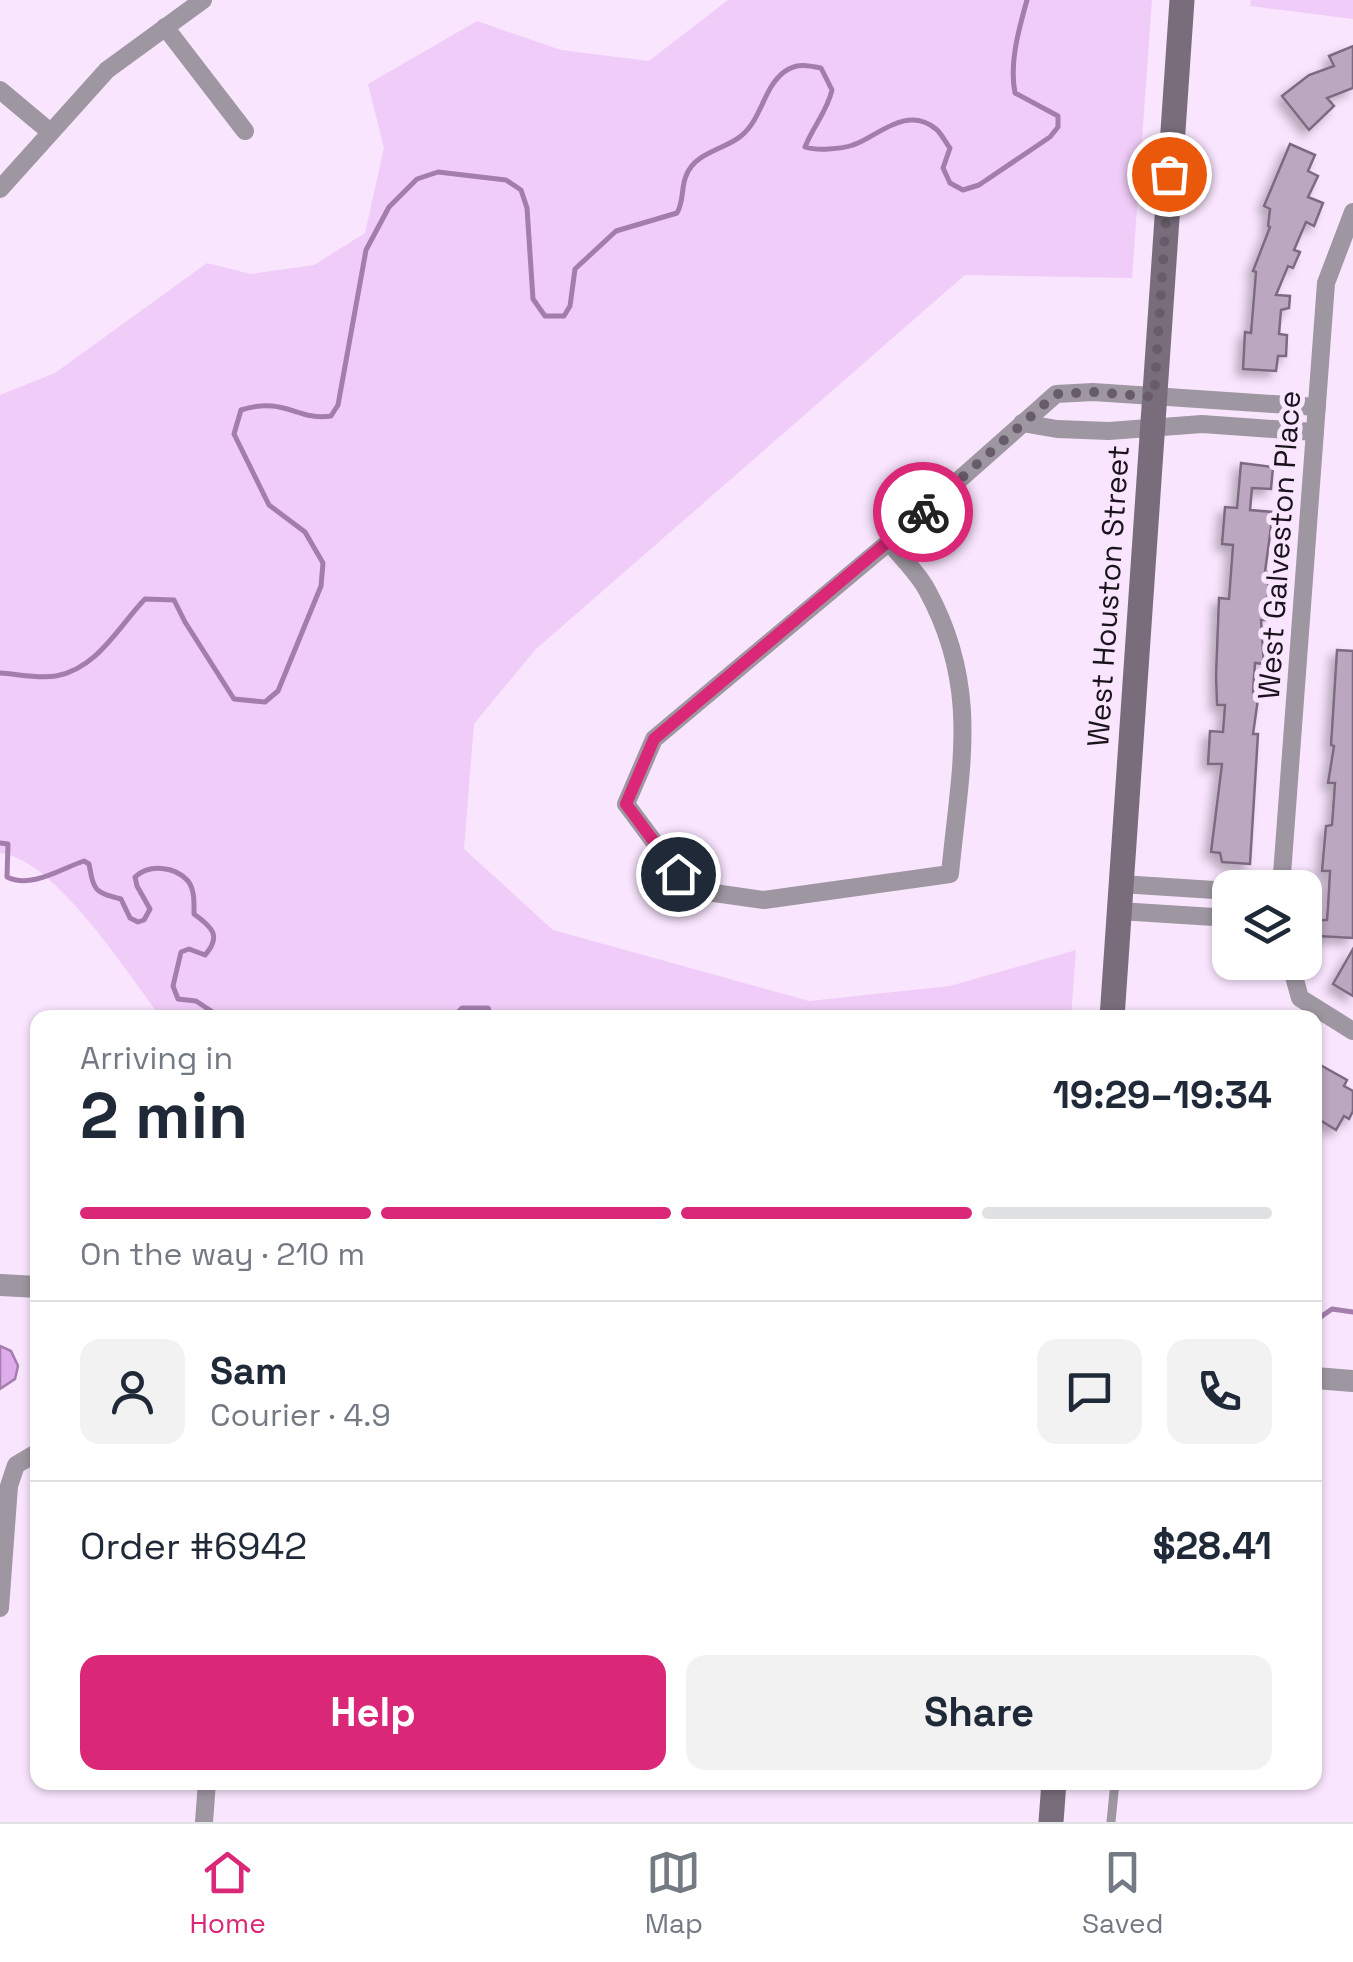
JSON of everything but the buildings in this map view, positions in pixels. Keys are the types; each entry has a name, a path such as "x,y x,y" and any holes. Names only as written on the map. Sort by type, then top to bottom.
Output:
{"main road":[{"name":"West Houston Street","path":"1113,1010 1182,0"},
{"path":"1050,1822 1053,1790"}],"street":[{"path":"0,189 107,70 203,0"},
{"path":"165,26 245,131"},
{"path":"0,90 49,131"},
{"name":"West Galveston Place","path":"1281,870 1326,282 1353,212"},
{"path":"889,542 926,588 958,661 965,721 950,874 764,900 714,893 678,874 626,804 654,739 889,542 1056,394 1093,392 1317,408"},
{"path":"1022,423 1098,430 1202,424 1315,432"},
{"path":"1121,884 1212,890"},
{"path":"1119,910 1212,917"},
{"path":"1295,980 1300,998 1319,1010"},
{"path":"1322,1012 1353,1031"},
{"path":"0,1285 30,1287"},
{"path":"1322,1379 1353,1381"},
{"path":"0,1608 9,1486 16,1465 30,1455"},
{"path":"204,1822 206,1790"}],"lane":[{"path":"1111,1822 1114,1790"}],"shaded area":[{"path":"728,0 1152,0 1132,278 965,275 535,650 474,724 464,849 553,930 809,1001 950,986 1076,950 1072,1010 156,1010 66,896 21,860 0,853 0,395 55,373 207,263 251,274 314,265 365,233 384,148 368,84 477,21 561,50 649,61"},
{"path":"1251,0 1353,0 1353,19 1250,6"},
{"path":"0,1346 11,1351 18,1366 15,1379 0,1389"}],"waterway":[{"path":"0,673 42,677 71,672 95,656 145,599 174,600 234,699 265,702 278,691 321,586 323,563 305,532 269,505 234,434 241,410 256,406 331,416 338,405 366,250 389,207 417,179 438,172 506,180 521,190 527,208 533,299 545,316 564,316 570,306 575,269 616,231 677,213 690,168 703,156 741,136 777,79 793,67 821,68 832,90 805,147 848,146 903,121 925,122 938,131 950,148 943,168 950,183 963,190 979,185 1050,137 1058,127 1058,116 1015,93 1014,58 1027,0"},
{"path":"0,843 8,844 7,877 16,880 46,877 84,861 89,864 97,889 121,899 130,918 138,922 144,920 150,909 135,877 154,869 183,876 192,889 194,914 214,937 205,955 189,949 181,952 173,986 178,999 196,1001 210,1010"},
{"path":"460,1010 489,1010"},
{"path":"1322,1316 1332,1309 1353,1312"}],"way so far":[{"path":"923,512 1056,394 1093,392 1154,397 1169,174"}],"route":[{"path":"678,874 626,804 654,739 923,512"}]}
